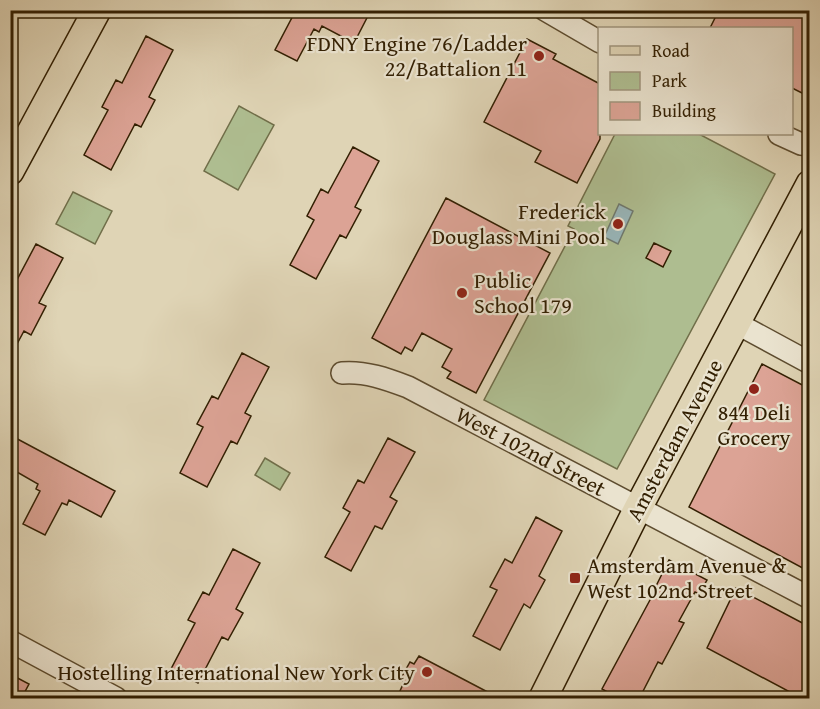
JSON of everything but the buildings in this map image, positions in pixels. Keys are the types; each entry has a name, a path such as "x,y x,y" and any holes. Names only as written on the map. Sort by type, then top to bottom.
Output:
{"main road":[{"path":"10,171 96,10"},
{"name":"Amsterdam Avenue","path":"546,697 638,508 810,184"}],"street":[{"path":"545,10 598,41"},
{"path":"781,135 801,144 810,145"},
{"path":"735,323 810,363"},
{"name":"West 102nd Street","path":"342,373 352,372 384,378 408,387 810,598"},
{"path":"10,641 116,699"}],"green space":[{"path":"239,106 274,125 238,190 204,171"},
{"path":"614,135 701,135 775,174 617,469 484,400 574,229 568,226"},
{"path":"73,192 112,211 95,244 56,224"},
{"path":"265,458 290,473 280,490 255,475"}],"water":[{"name":"Frederick Douglass Mini Pool","path":"619,204 633,211 618,244 604,237"}],"place":[{"name":"FDNY Engine 76/Ladder 22/Battalion 11","path":"539,56"},
{"name":"Frederick Douglass Mini Pool","path":"618,224"},
{"name":"Public School 179","path":"462,293"},
{"name":"844 Deli Grocery","path":"754,389"},
{"name":"Amsterdam Avenue & West 102nd Street","path":"575,578"},
{"name":"Hostelling International New York City","path":"427,672"}]}
